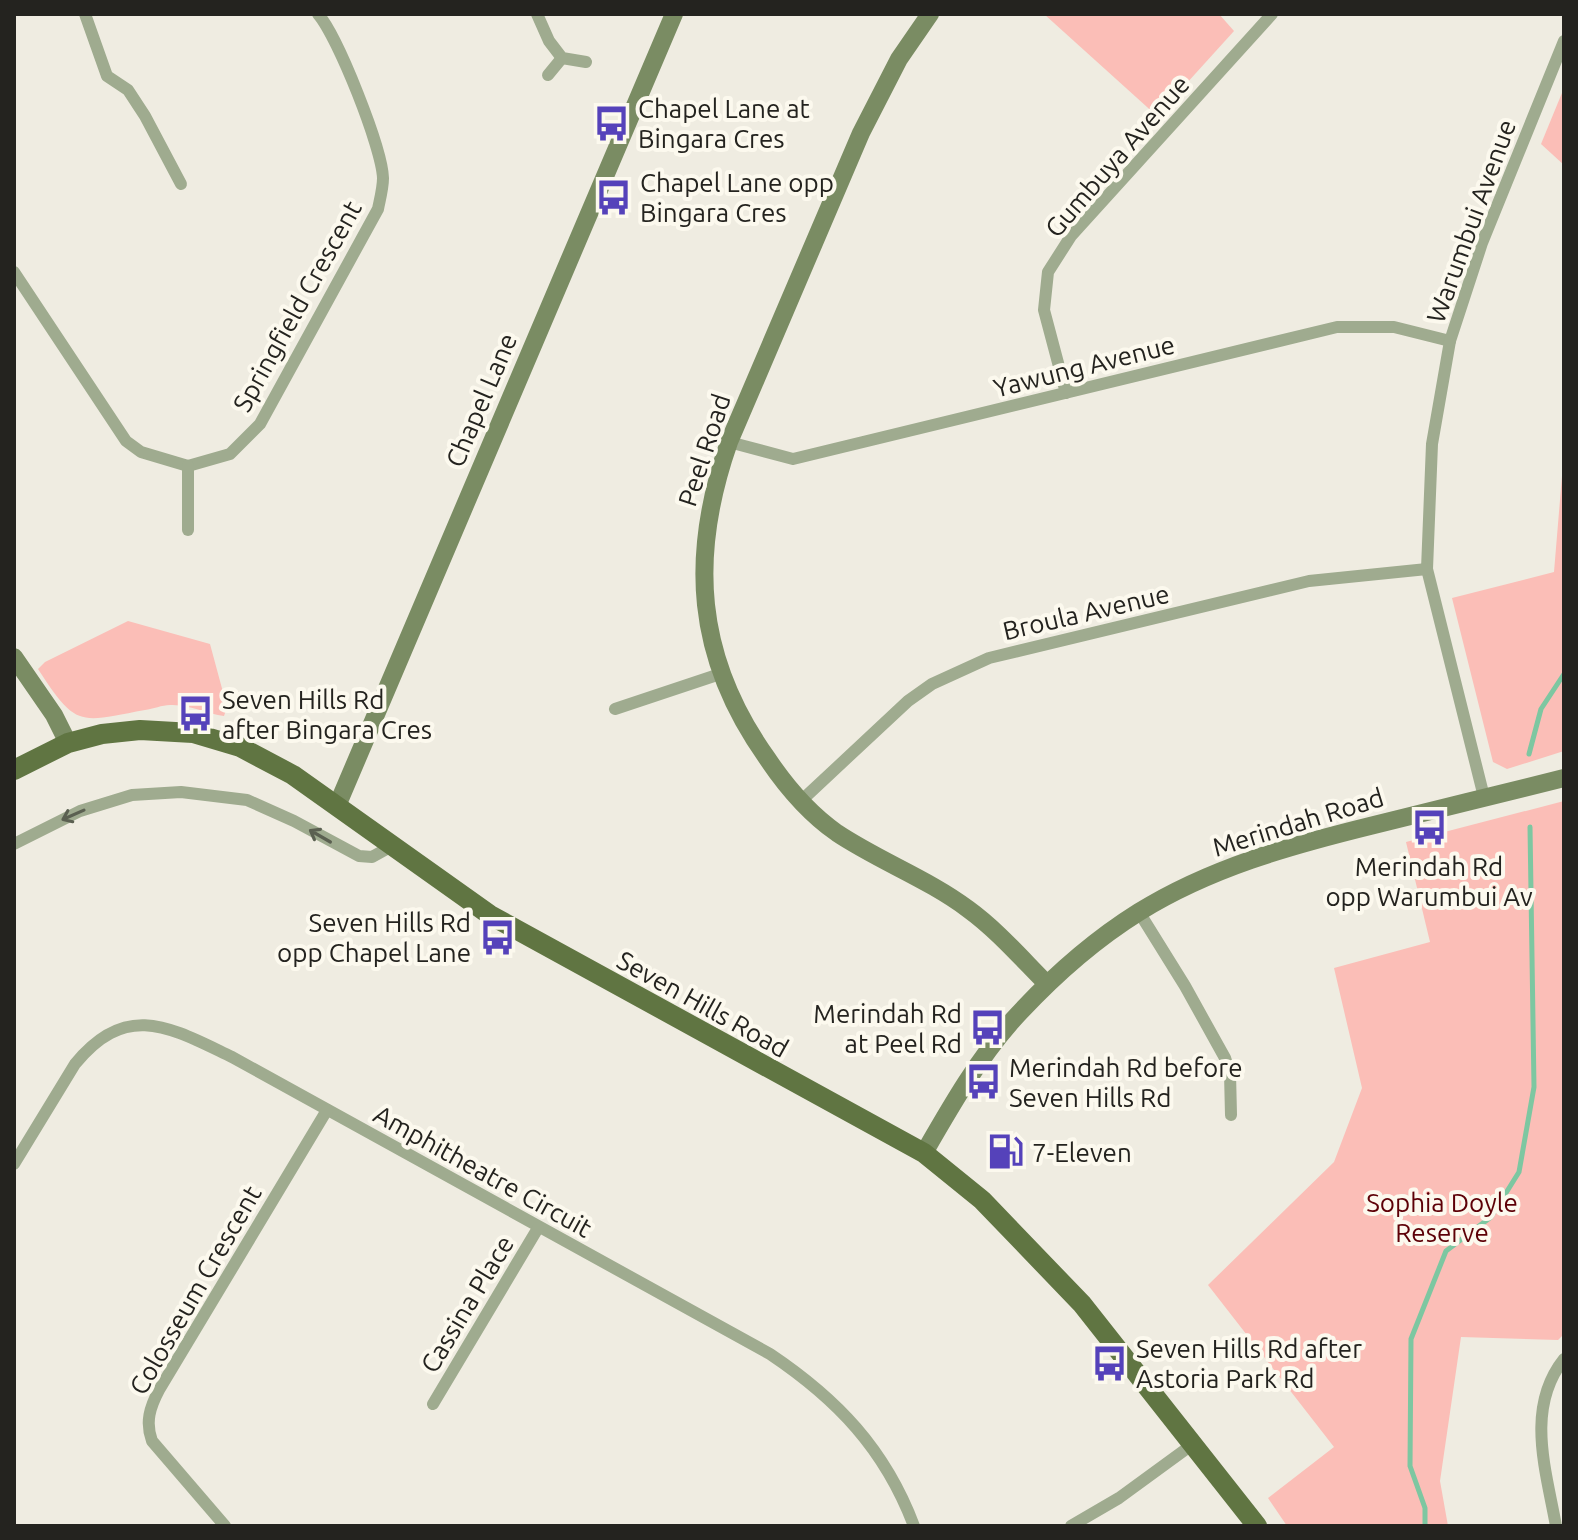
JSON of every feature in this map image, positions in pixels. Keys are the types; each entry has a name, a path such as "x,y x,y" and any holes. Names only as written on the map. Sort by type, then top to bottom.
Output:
{"main road":[{"name":"Chapel Lane","path":"337,806 674,14"},
{"name":"Peel Road","path":"930,14 899,59 861,133 729,442 707,518 703,565 705,600 720,674 737,710 778,774 836,832 969,909 1047,984"},
{"path":"14,657 54,715 68,743"},
{"name":"Seven Hills Road","path":"14,770 68,743 140,730 168,730 217,739 267,760 490,915 924,1153 982,1200 1082,1304 1257,1526"},
{"name":"Merindah Road","path":"924,1153 971,1074 1010,1024 1047,984 1098,940 1139,912 1186,886 1269,852 1564,778"}],"street":[{"path":"85,14 107,76 128,90 181,184"},
{"name":"Springfield Crescent","path":"188,466 230,454 260,424 378,209 383,180 380,155 337,44 318,14"},
{"path":"537,14 549,41 562,58 586,62"},
{"name":"Gumbuya Avenue","path":"1066,393 1044,310 1048,272 1071,236 1272,14"},
{"name":"Warumbui Avenue","path":"1484,797 1427,569 1432,444 1450,341 1482,243 1564,41"},
{"path":"548,75 562,58"},
{"path":"14,272 126,441 141,452 188,466 188,530"},
{"name":"Yawung Avenue","path":"729,442 793,459 1337,327 1394,327 1450,341"},
{"name":"Broula Avenue","path":"802,800 908,701 932,684 989,658 1309,581 1427,569"},
{"path":"615,709 720,674"},
{"path":"14,844 80,811 132,795 181,792 247,800 359,856 372,857 390,847"},
{"path":"1139,912 1225,1058 1230,1073 1231,1115"},
{"name":"Amphitheatre Circuit","path":"14,1164 87,1049 113,1032 129,1027 161,1026 176,1030 232,1057 770,1354 805,1378 836,1405 884,1462 903,1495 914,1526"},
{"name":"Colosseum Crescent","path":"225,1526 152,1441 147,1424 149,1412 159,1390 327,1110"},
{"name":"Cassina Place","path":"433,1404 538,1228"},
{"path":"1556,1526 1540,1438 1547,1388 1564,1359"},
{"path":"1071,1526 1119,1498 1193,1444"}],"green space":[{"path":"1044,14 1219,14 1234,31 1157,116"},
{"path":"1564,88 1564,165 1541,144"},
{"path":"1564,452 1564,751 1507,769 1493,762 1452,598 1554,572"},
{"path":"128,621 210,644 227,707 224,716 170,705 92,718 72,712 38,669 45,662"},
{"name":"Sophia Doyle Reserve","path":"1564,801 1564,1334 1558,1340 1461,1337 1440,1481 1448,1526 1287,1526 1268,1498 1334,1447 1208,1285 1334,1162 1362,1088 1334,968 1430,942 1406,842"}],"waterway":[{"path":"1529,754 1541,709 1564,674"},
{"path":"1425,1526 1425,1508 1410,1466 1411,1339 1446,1251 1491,1217 1519,1172 1534,1087 1530,827"}],"place":[{"name":"Chapel Lane at Bingara Cres","path":"612,123"},
{"name":"Chapel Lane opp Bingara Cres","path":"614,197"},
{"name":"Seven Hills Rd after Bingara Cres","path":"196,714"},
{"name":"Merindah Rd opp Warumbui Av","path":"1429,827"},
{"name":"Seven Hills Rd opp Chapel Lane","path":"497,937"},
{"name":"Merindah Rd at Peel Rd","path":"988,1028"},
{"name":"Merindah Rd before Seven Hills Rd","path":"983,1082"},
{"name":"7-Eleven","path":"1006,1152"},
{"name":"Seven Hills Rd after Astoria Park Rd","path":"1110,1363"}]}
